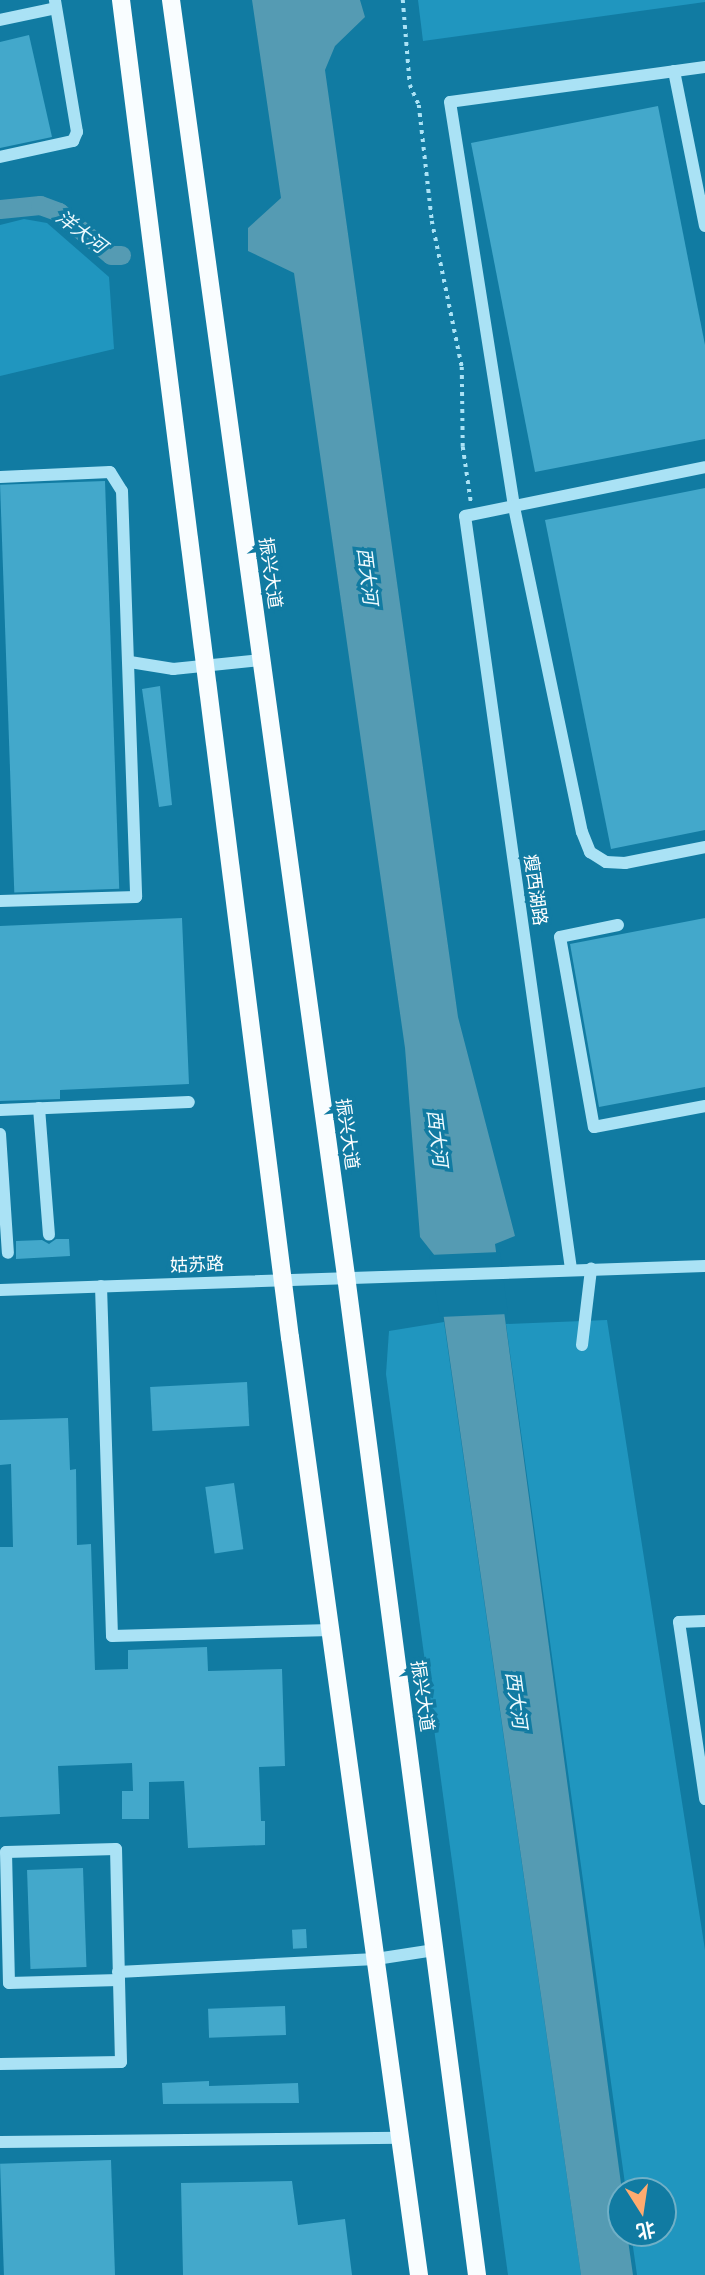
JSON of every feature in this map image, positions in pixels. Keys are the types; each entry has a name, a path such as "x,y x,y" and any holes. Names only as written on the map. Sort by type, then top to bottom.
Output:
{"main road":[{"path":"121,0 284,1279 419,2275"},
{"name":"振兴大道","path":"171,0 346,1276 477,2275"}],"street":[{"path":"0,20 55,4 77,132 73,141 0,157"},
{"path":"705,67 450,102 514,507 582,832 590,852 606,862 625,863 705,847"},
{"path":"674,71 705,226"},
{"path":"465,516 705,467"},
{"path":"0,477 110,472 117,478 122,491 131,662 136,897 0,901"},
{"name":"瘦西湖路","path":"465,516 571,1269"},
{"path":"131,662 173,669 261,660"},
{"path":"618,925 560,937 594,1128 705,1106"},
{"path":"0,1110 189,1102"},
{"path":"38,1108 49,1234"},
{"path":"0,1134 8,1253"},
{"path":"571,1269 705,1266"},
{"name":"姑苏路","path":"0,1290 571,1269"},
{"path":"582,1345 591,1269"},
{"path":"102,1286 112,1636 331,1630"},
{"path":"705,1621 679,1622 701,1738 705,1799"},
{"path":"0,2064 121,2062 119,1976 116,1849 6,1852 5,1983 119,1976 376,1959 434,1950"},
{"path":"0,2142 401,2138"}],"path":[{"path":"403,0 410,85 419,105 432,221 461,367 463,447 471,505 465,516"}],"shaded area":[{"path":"418,0 705,0 705,2 423,41"},
{"path":"24,219 47,223 109,277 114,349 0,376 0,225"},
{"path":"607,1320 705,1950 705,2275 637,2275 633,2247 677,2247 677,2177 624,2177 506,1324"},
{"path":"444,1322 581,2275 508,2275 386,1374 389,1331"}],"water":[{"name":"西大河","path":"252,0 360,0 365,17 335,46 325,70 458,1017 515,1236 495,1244 620,2177 607,2177 607,2247 629,2247 633,2275 581,2275 435,1256 420,1237 405,1048 294,273 248,251 248,228 281,198"}],"pier":[{"path":"500,1252 508,1314 440,1317 429,1255"}],"building":[{"path":"29,35 52,137 0,148 0,42"},
{"path":"658,106 705,345 705,439 535,472 471,143"},
{"path":"105,481 119,889 14,892 0,485"},
{"path":"705,488 705,830 611,849 545,520"},
{"path":"160,686 172,805 159,807 142,689"},
{"path":"182,918 189,1084 60,1090 60,1099 0,1101 0,926"},
{"path":"705,918 705,1087 599,1107 570,944"},
{"path":"56,1239 69,1239 70,1256 16,1259 16,1241 42,1240 49,1244"},
{"path":"247,1382 249,1426 152,1431 150,1387"},
{"path":"68,1418 70,1470 76,1469 77,1545 91,1544 95,1670 128,1669 128,1650 207,1647 208,1671 282,1669 285,1766 259,1767 261,1821 265,1821 265,1845 188,1848 184,1781 149,1782 149,1819 122,1819 122,1791 133,1791 132,1763 58,1766 60,1814 0,1817 0,1547 13,1547 11,1464 0,1465 0,1420"},
{"path":"234,1483 243,1549 215,1553 205,1487"},
{"path":"83,1868 86,1967 30,1969 27,1870"},
{"path":"306,1929 307,1948 293,1949 292,1930"},
{"path":"285,2006 286,2035 209,2038 208,2009"},
{"path":"209,2081 209,2086 298,2083 299,2103 163,2104 162,2083"},
{"path":"111,2160 115,2275 4,2275 0,2164"},
{"path":"292,2181 298,2225 345,2219 352,2275 183,2275 181,2183"}],"waterway":[{"name":"洋大河","path":"0,209 40,205 59,212 111,255 121,255"}]}
